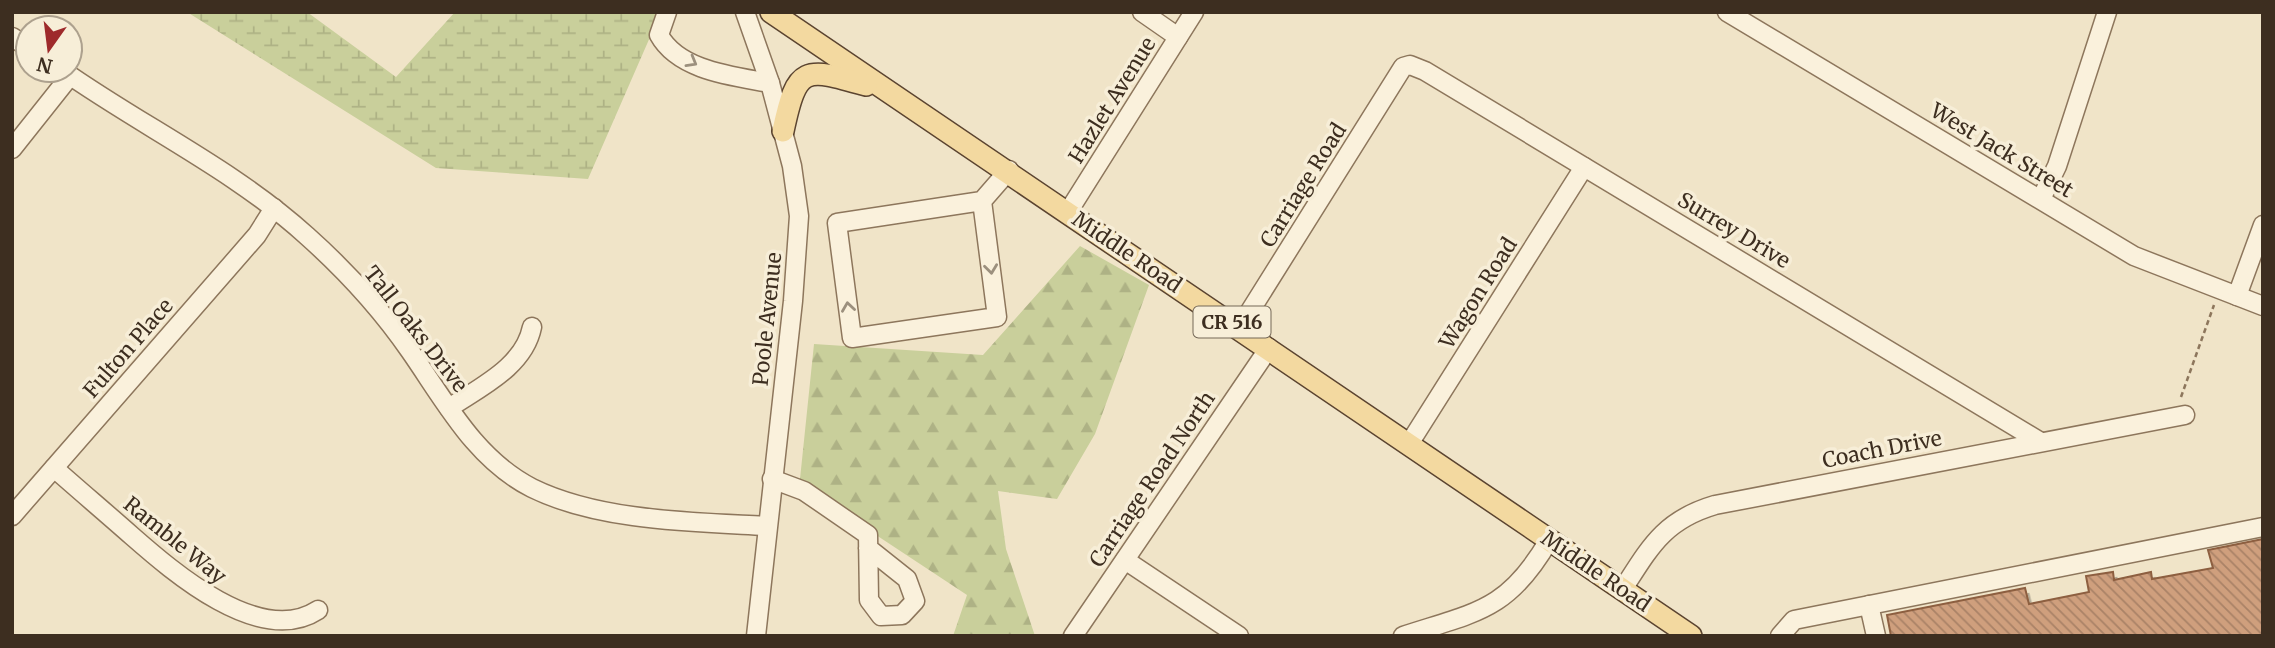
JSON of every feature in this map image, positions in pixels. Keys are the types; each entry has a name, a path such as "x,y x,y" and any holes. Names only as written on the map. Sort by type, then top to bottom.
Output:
{"main road":[{"name":"Middle Road","path":"771,12 886,91 1009,170 1691,636"},
{"path":"783,131 791,92 804,77 814,73 886,91"}],"street":[{"path":"667,12 659,35 662,42 686,60 708,71 770,83"},
{"name":"Poole Avenue","path":"746,12 770,83 797,190 798,242 756,636"},
{"path":"1142,12 1178,37"},
{"name":"Hazlet Avenue","path":"1068,212 1194,12"},
{"name":"West Jack Street","path":"1727,12 2134,256 2263,306"},
{"path":"2041,199 2057,166 2107,12"},
{"name":"Surrey Drive","path":"1404,67 1410,65 1425,71 2039,442"},
{"name":"Carriage Road","path":"1240,327 1404,67"},
{"path":"12,149 50,105 60,84"},
{"name":"Tall Oaks Drive","path":"83,84 233,178 308,237 361,290 409,349 449,408 488,456 517,480 559,499 611,512 766,526"},
{"name":"Wagon Road","path":"1409,444 1584,167"},
{"path":"982,201 997,317 852,338 837,223 982,201 1009,170"},
{"name":"Fulton Place","path":"12,516 257,235 274,208"},
{"path":"2237,296 2263,225"},
{"path":"449,408 506,369 523,351 532,327"},
{"name":"Carriage Road North","path":"1073,636 1269,348"},
{"name":"Coach Drive","path":"1623,589 1660,535 1696,511 2180,416"},
{"name":"Ramble Way","path":"54,468 184,582 218,604 267,623 284,624 318,610"},
{"path":"772,479 804,491 869,535 868,548"},
{"path":"1780,636 1794,620 2263,527"},
{"path":"1403,636 1472,614 1507,595 1531,572 1549,540"},
{"path":"1125,560 1239,636"},
{"path":"1869,605 1876,636"}],"path":[{"path":"2180,416 2220,289"}],"green space":[{"path":"187,12 307,12 396,77 455,12 661,12 588,179 436,168"},
{"path":"1080,246 1149,285 1095,434 1057,499 998,491 1006,549 1035,636 953,636 967,595 867,529 800,479 814,344 983,355"}],"building":[{"path":"2263,539 2263,636 1891,636 1887,615 2025,588 2029,604 2089,592 2086,576 2113,572 2114,580 2151,572 2152,579 2213,568 2208,550"}]}
